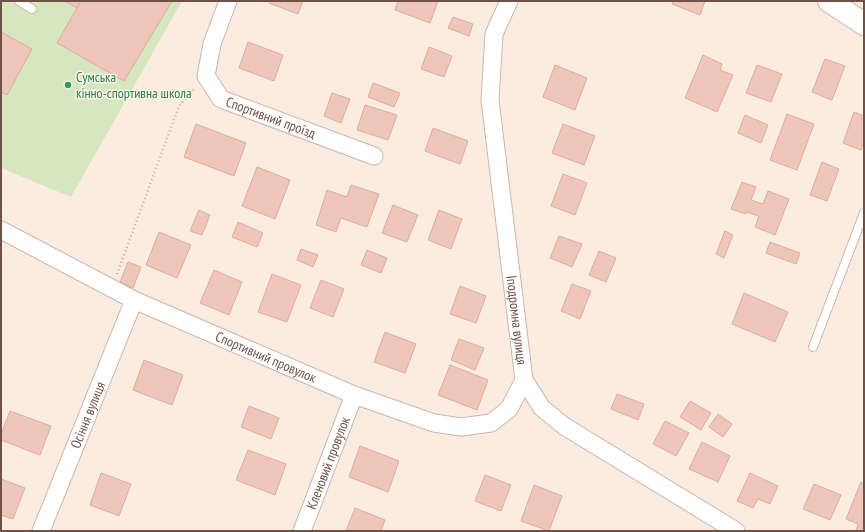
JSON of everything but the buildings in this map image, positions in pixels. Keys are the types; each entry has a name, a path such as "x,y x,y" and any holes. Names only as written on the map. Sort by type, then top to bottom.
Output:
{"street":[{"path":"206,76 212,44 228,1"},
{"name":"Іподромна вулиця","path":"509,1 494,34 490,100 524,380 542,408 564,426 736,531"},
{"path":"828,1 864,24"},
{"name":"Спортивний проїзд","path":"206,76 221,99 374,156"},
{"name":"Спортивний провулок","path":"1,230 134,300 354,395 434,423 461,427 491,423 509,409 524,380"},
{"name":"Осіння вулиця","path":"41,531 134,300"},
{"name":"Кленовий провулок","path":"302,531 354,395"}],"lane":[{"path":"19,1 32,9"},
{"path":"813,347 864,213"}],"path":[{"path":"111,288 179,106 206,76"}],"green space":[{"name":"Сумська кінно-спортивна школа","path":"1,1 182,1 71,197 1,168"}],"place":[{"name":"Сумська кінно-спортивна школа","path":"68,85"}]}
